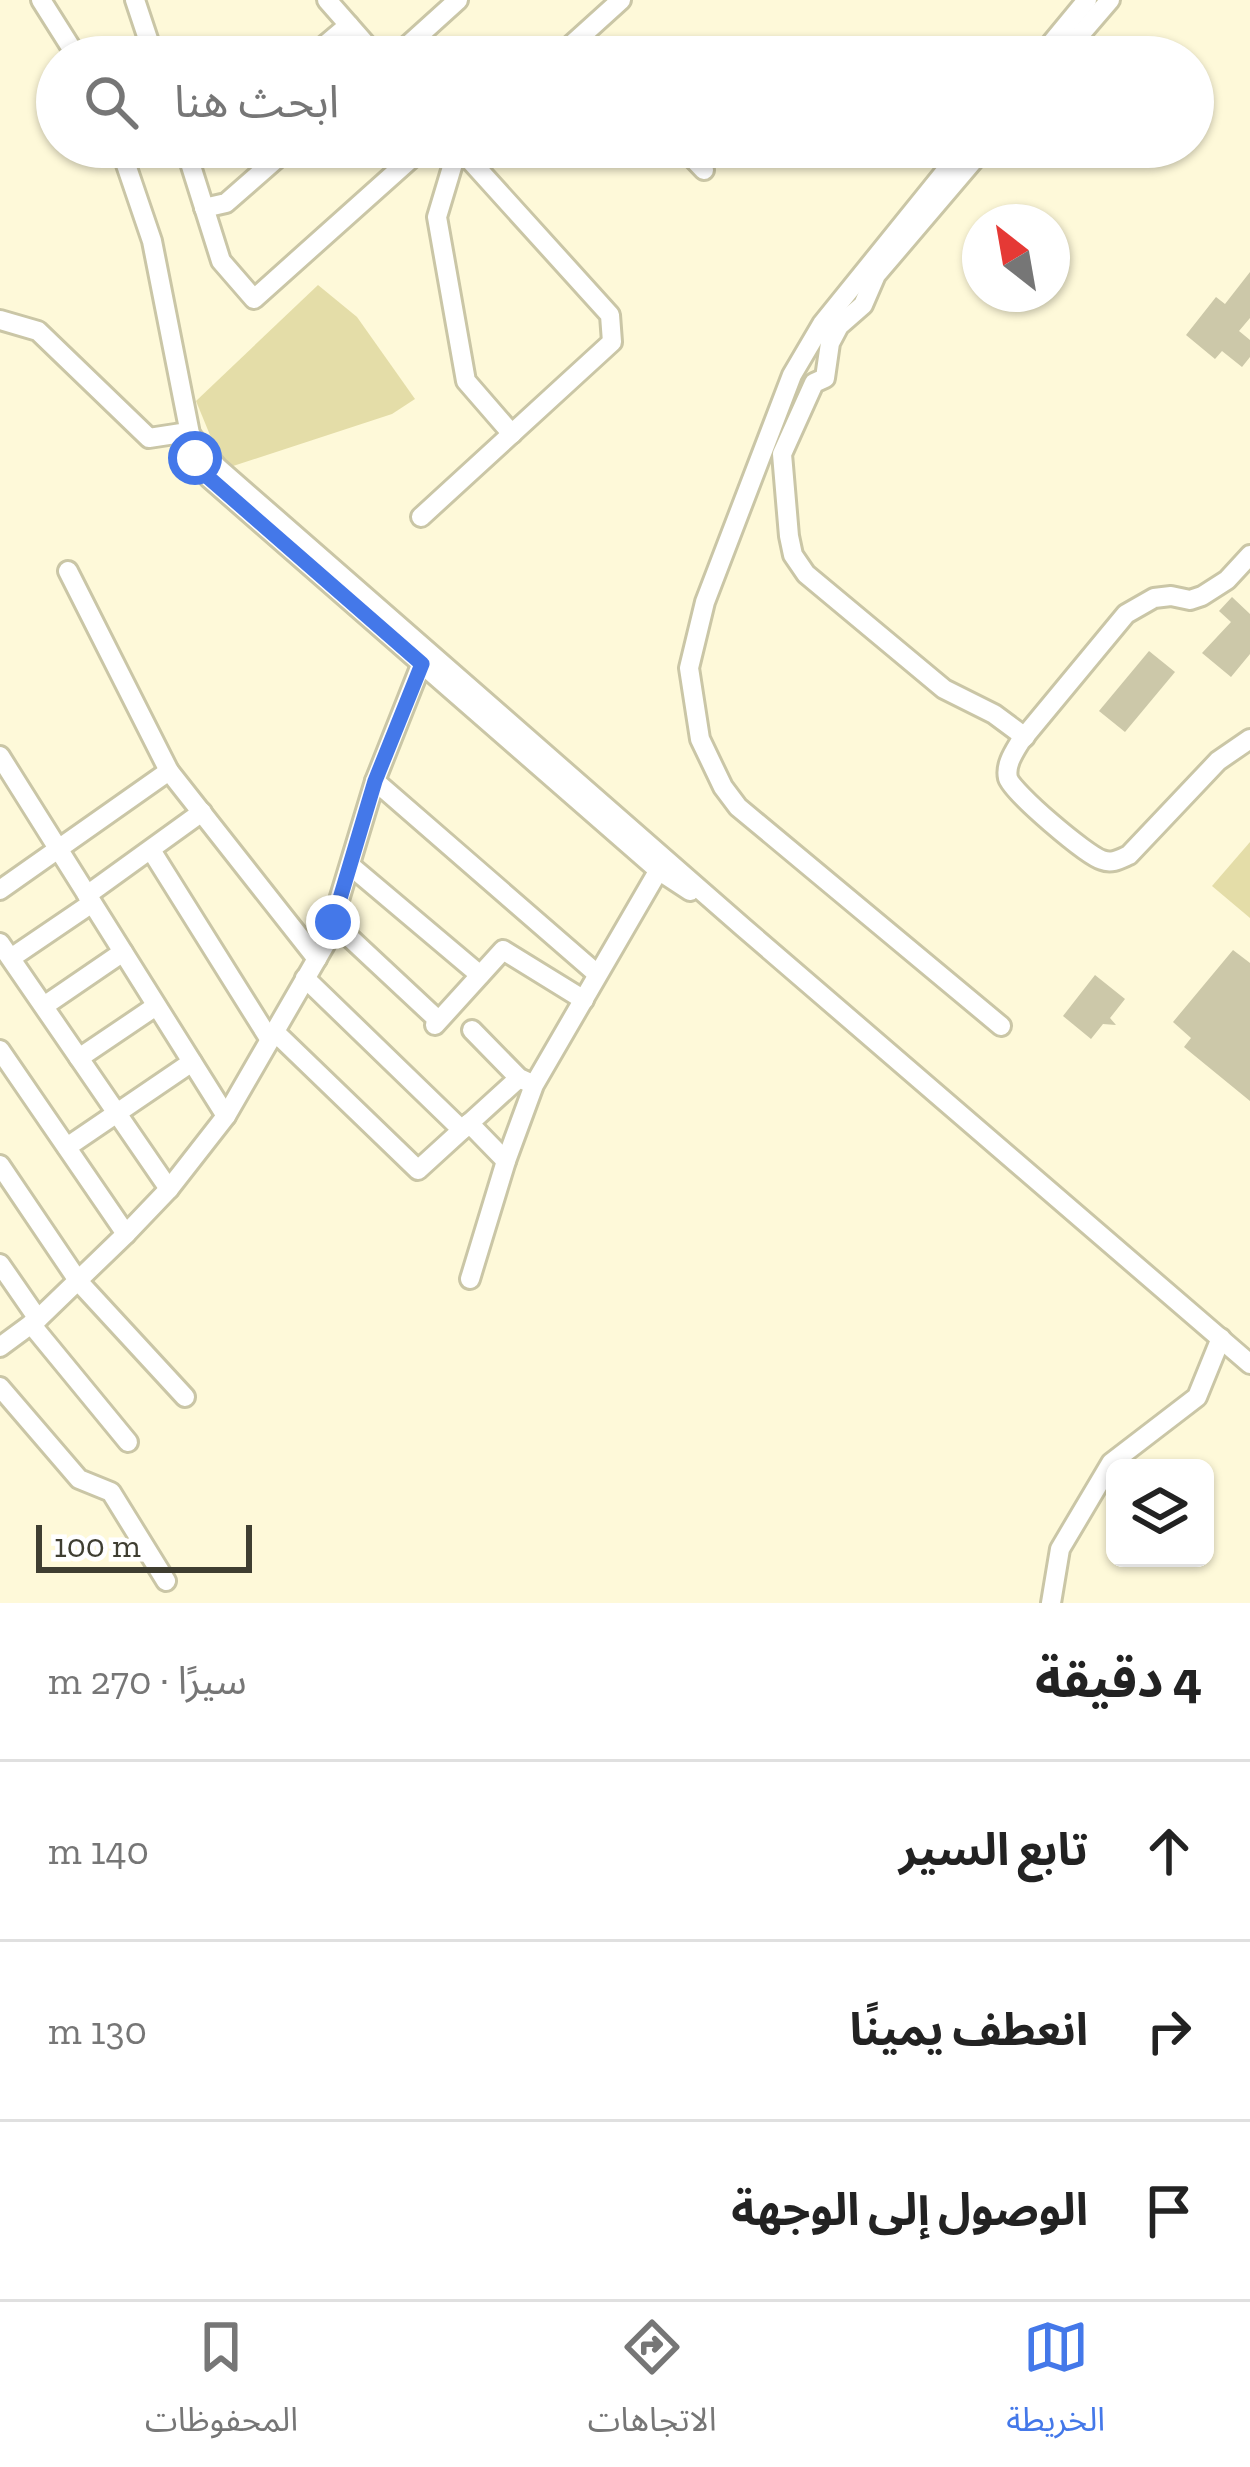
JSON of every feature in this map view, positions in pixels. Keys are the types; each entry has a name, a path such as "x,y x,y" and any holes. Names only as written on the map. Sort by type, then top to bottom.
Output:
{"street":[{"path":"41,0 64,36"},
{"path":"135,0 147,36"},
{"path":"327,0 359,36"},
{"path":"418,36 458,0"},
{"path":"582,36 621,0"},
{"path":"1057,36 1087,0"},
{"path":"1079,36 1110,0"},
{"path":"336,36 349,25"},
{"path":"127,168 152,242 188,432 218,467 425,657 663,864 744,928 1250,1364"},
{"path":"197,168 221,260 254,299 401,168"},
{"path":"204,208 226,202 266,168"},
{"path":"452,168 437,217 466,381 512,434"},
{"path":"422,517 612,341 610,315 477,168"},
{"path":"948,168 821,324 792,375 705,602 689,668 700,739 738,807 1001,1026"},
{"path":"967,168 876,275 863,305 839,326 830,343 825,378 814,382 782,454 789,536 793,555 806,574 944,689 1025,737"},
{"path":"0,320 38,331 149,438 188,432"},
{"path":"1250,555 1227,580 1202,596 1190,601 1154,598 1126,614 1025,737 1008,764 1008,779 1018,794 1105,862 1129,855 1218,761 1250,740"},
{"path":"68,572 169,771 316,959"},
{"path":"0,1347 79,1282 170,1190 226,1116 333,922 375,781 425,657"},
{"path":"0,756 6,779 59,850 226,1116"},
{"path":"2,884 59,850 169,771"},
{"path":"375,781 596,974"},
{"path":"170,1190 5,951 90,899 202,812"},
{"path":"151,850 272,1036 418,1170 526,1082 584,1000 663,864"},
{"path":"352,867 480,976"},
{"path":"333,922 436,1022 503,950 584,1000"},
{"path":"44,1006 123,952"},
{"path":"305,978 506,1161"},
{"path":"79,1058 157,1006"},
{"path":"472,1030 526,1082"},
{"path":"0,1050 126,1234"},
{"path":"67,1148 192,1062"},
{"path":"470,1279 526,1082"},
{"path":"0,1166 79,1282 185,1397"},
{"path":"0,1264 34,1322 128,1442"},
{"path":"1051,1603 1060,1549 1112,1462 1197,1397 1221,1339"},
{"path":"0,1387 79,1479 111,1492 166,1581"}],"shaded area":[{"path":"318,285 357,317 415,399 392,414 230,467 219,457 196,401"},
{"path":"1250,842 1250,918 1212,886"}],"building":[{"path":"1250,272 1250,318 1239,331 1250,340 1250,357 1242,367 1222,351 1215,359 1186,335 1216,297 1225,304"},
{"path":"1232,597 1250,614 1250,654 1231,677 1202,653 1231,622 1219,611"},
{"path":"1149,651 1175,672 1125,732 1099,711"},
{"path":"1233,950 1250,963 1250,1101 1184,1047 1191,1038 1173,1022"},
{"path":"1095,975 1125,999 1110,1018 1116,1025 1103,1024 1091,1039 1063,1016"}],"route":[{"path":"195,458 209,478 422,664 375,781 333,922"}]}
